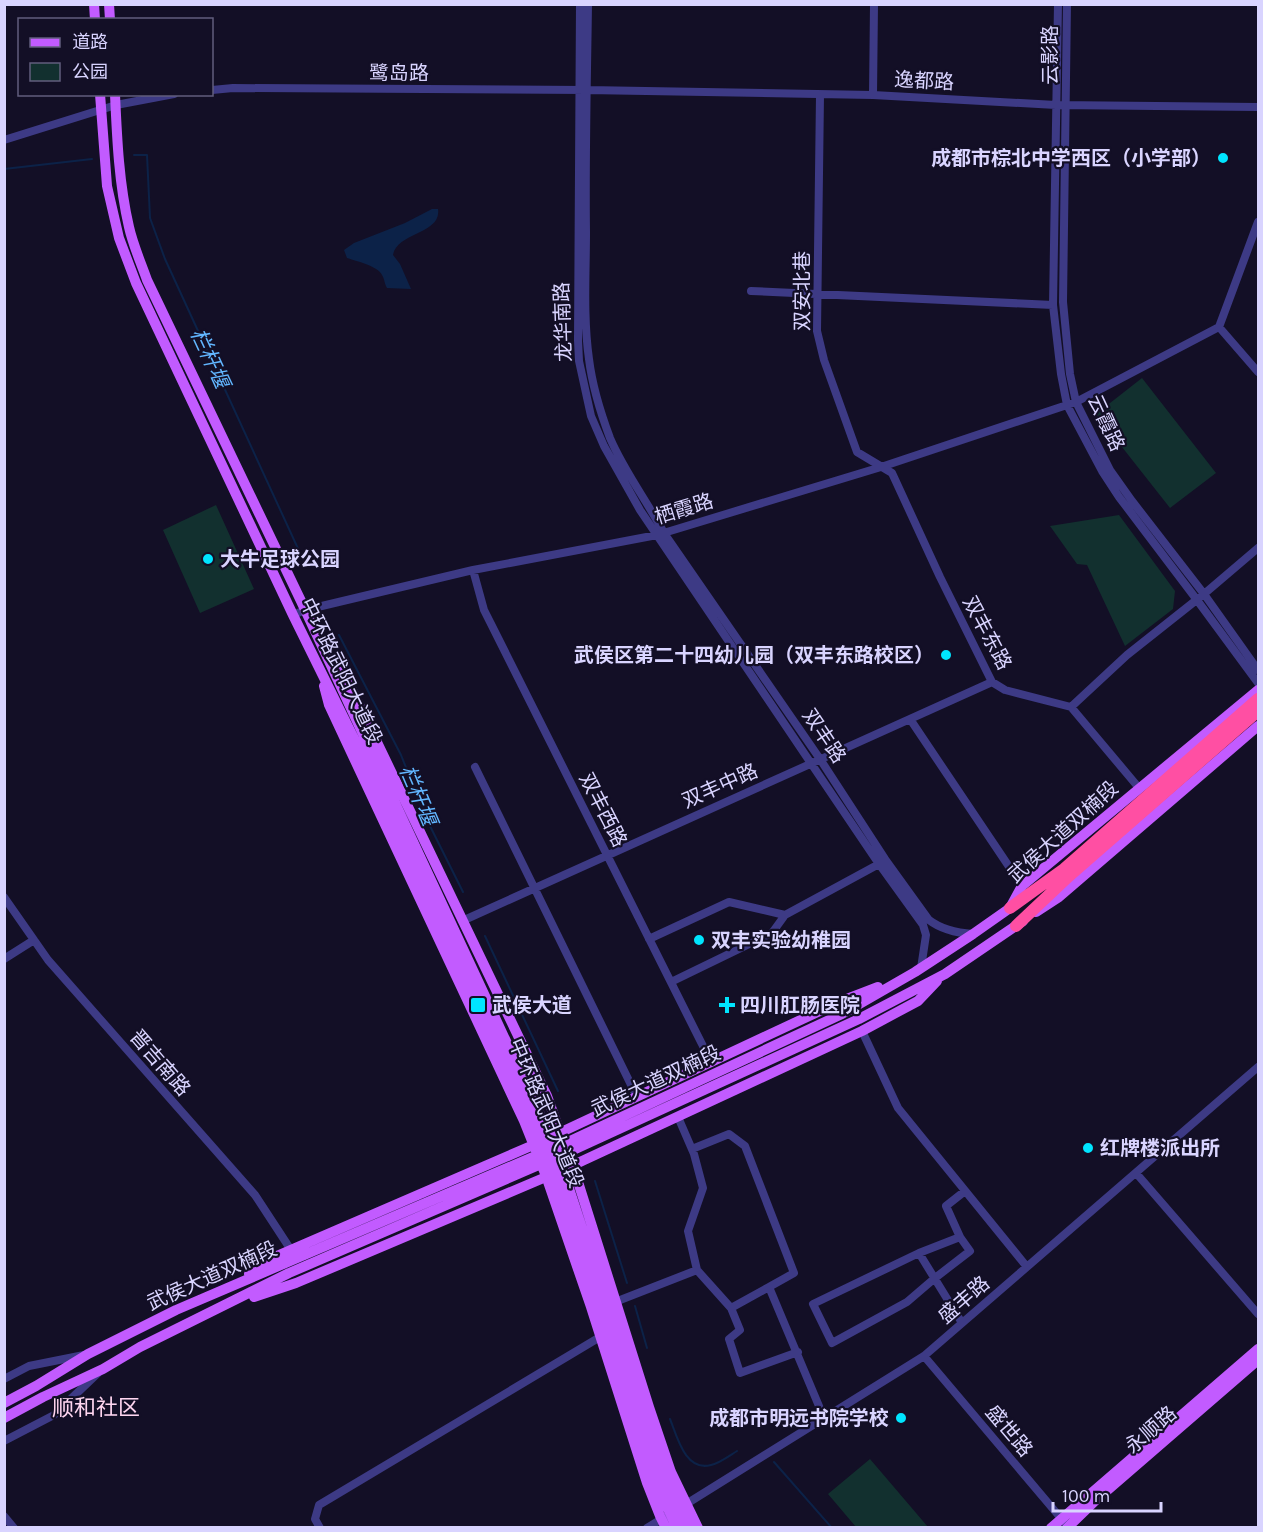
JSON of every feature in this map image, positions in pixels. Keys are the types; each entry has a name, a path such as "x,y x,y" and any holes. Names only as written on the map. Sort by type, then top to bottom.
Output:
{"highway":[{"path":"1016,926 1067,872 1258,699"},
{"path":"1010,908 1067,872 1258,711"}],"main road":[{"name":"中环路武阳大道段","path":"100,96 107,186 119,238 136,283 293,615 322,659"},
{"name":"中环路武阳大道段","path":"115,100 123,194 130,230 147,280 304,610 322,659 372,765 507,1042 562,1167 666,1483 687,1527"},
{"path":"322,659 350,686 547,1096 572,1165 671,1472 698,1527"},
{"path":"322,659 329,705 534,1145 647,1483 664,1523"},
{"name":"武侯大道双楠段","path":"4,1418 219,1308 288,1268 570,1141 842,1014 918,970 1010,908 1022,886 1258,690"},
{"name":"武侯大道双楠段","path":"4,1403 88,1354 176,1310 221,1291 288,1268 569,1152 859,1019 945,974 1059,897 1258,726"},
{"name":"中环路武阳大道段","path":"372,765 554,1171 660,1492 677,1527"},
{"path":"221,1291 279,1255 534,1145 840,1002 918,970"},
{"path":"219,1308 296,1283 546,1177 678,1117 862,1031 918,1001 945,974"},
{"path":"1051,1527 1067,1525 1258,1349"},
{"name":"永顺路","path":"1067,1525 1258,1360"}],"street":[{"path":"580,4 583,90"},
{"path":"583,90 588,4"},
{"path":"873,95 874,4"},
{"path":"1058,4 1053,305 1061,374 1072,404"},
{"name":"云影路","path":"1066,105 1067,4"},
{"name":"鹭岛路","path":"213,90 232,88 583,90"},
{"name":"逸都路","path":"583,90 873,95 1056,105 1258,107"},
{"name":"龙华南路","path":"583,90 586,327 589,359 610,437 626,469 651,508 660,534"},
{"name":"双安北巷","path":"820,95 819,343 857,452 881,467"},
{"path":"4,140 101,110 115,100 154,96"},
{"name":"云霞路","path":"1066,105 1064,302 1072,404 1110,470 1200,597 1258,670"},
{"path":"1258,222 1219,327 1258,372"},
{"path":"751,291 1053,305"},
{"name":"栖霞路","path":"293,615 304,610 473,570 660,534 881,467 1072,404 1219,327"},
{"name":"双丰东路","path":"881,467 892,473 992,682 1005,690 1071,707"},
{"name":"双丰路","path":"660,534 816,761 929,920 936,926 973,934"},
{"path":"1139,788 1071,707 1127,656 1258,548"},
{"name":"双丰西路","path":"473,570 484,610 711,1062"},
{"path":"1200,597 1258,683"},
{"name":"双丰中路","path":"462,921 992,682"},
{"path":"910,719 1022,886"},
{"name":"双丰路","path":"816,761 879,864 923,925 926,935 918,970"},
{"path":"475,767 637,1097"},
{"path":"671,982 772,933 785,915 879,864"},
{"name":"晋吉南路","path":"4,897 48,960 255,1195 291,1250"},
{"path":"649,939 729,902 785,915"},
{"path":"4,959 34,940"},
{"path":"862,1031 898,1108 1027,1267"},
{"name":"盛丰路","path":"647,1527 664,1523 686,1504 924,1356 1258,1067"},
{"path":"678,1117 692,1149 703,1188 688,1231 698,1270 731,1308 740,1330 729,1339 740,1373 798,1352"},
{"path":"692,1149 729,1134 745,1146 794,1273 731,1308"},
{"path":"1136,1173 1258,1314"},
{"path":"960,1237 919,1253 813,1304 832,1343 907,1302 970,1251 960,1237 946,1206 965,1191"},
{"path":"919,1253 962,1323"},
{"path":"615,1302 698,1270"},
{"path":"770,1287 824,1418"},
{"path":"321,1527 315,1520 319,1505 600,1337"},
{"path":"4,1379 29,1366 88,1354"},
{"name":"盛世路","path":"924,1356 1067,1525"},
{"path":"4,1441 54,1415 103,1369"},
{"path":"4,1516 14,1527"}],"green space":[{"path":"1142,378 1216,473 1170,508 1096,414"},
{"name":"大牛足球公园","path":"216,505 254,589 200,613 163,530"},
{"path":"1119,515 1175,591 1173,609 1125,646 1087,565 1077,564 1050,526"},
{"path":"870,1459 928,1527 856,1527 828,1494"}],"water":[{"path":"432,209 438,209 433,224 402,242 396,247 393,255 400,264 411,289 387,288 382,275 376,269 347,258 344,250 354,243 405,223"}],"waterway":[{"name":"栏杆堰","path":"134,155 147,155 150,218 165,259 306,566"},
{"name":"栏杆堰","path":"4,169 92,159"},
{"name":"栏杆堰","path":"339,635 401,755 427,820 463,892"},
{"name":"栏杆堰","path":"485,936 558,1091"},
{"name":"栏杆堰","path":"595,1181 627,1283"},
{"name":"栏杆堰","path":"635,1306 647,1348"},
{"name":"栏杆堰","path":"670,1419 683,1451 695,1463 702,1466 711,1465 737,1451"},
{"name":"栏杆堰","path":"774,1462 832,1528"}],"place":[{"name":"成都市棕北中学西区（小学部）","path":"1223,158"},
{"name":"大牛足球公园","path":"208,559"},
{"name":"武侯区第二十四幼儿园（双丰东路校区）","path":"946,655"},
{"name":"双丰实验幼稚园","path":"699,940"},
{"name":"武侯大道","path":"478,1005"},
{"name":"四川肛肠医院","path":"727,1005"},
{"name":"红牌楼派出所","path":"1088,1148"},
{"name":"成都市明远书院学校","path":"901,1418"}],"district":[{"name":"顺和社区","path":"96,1408"}]}
